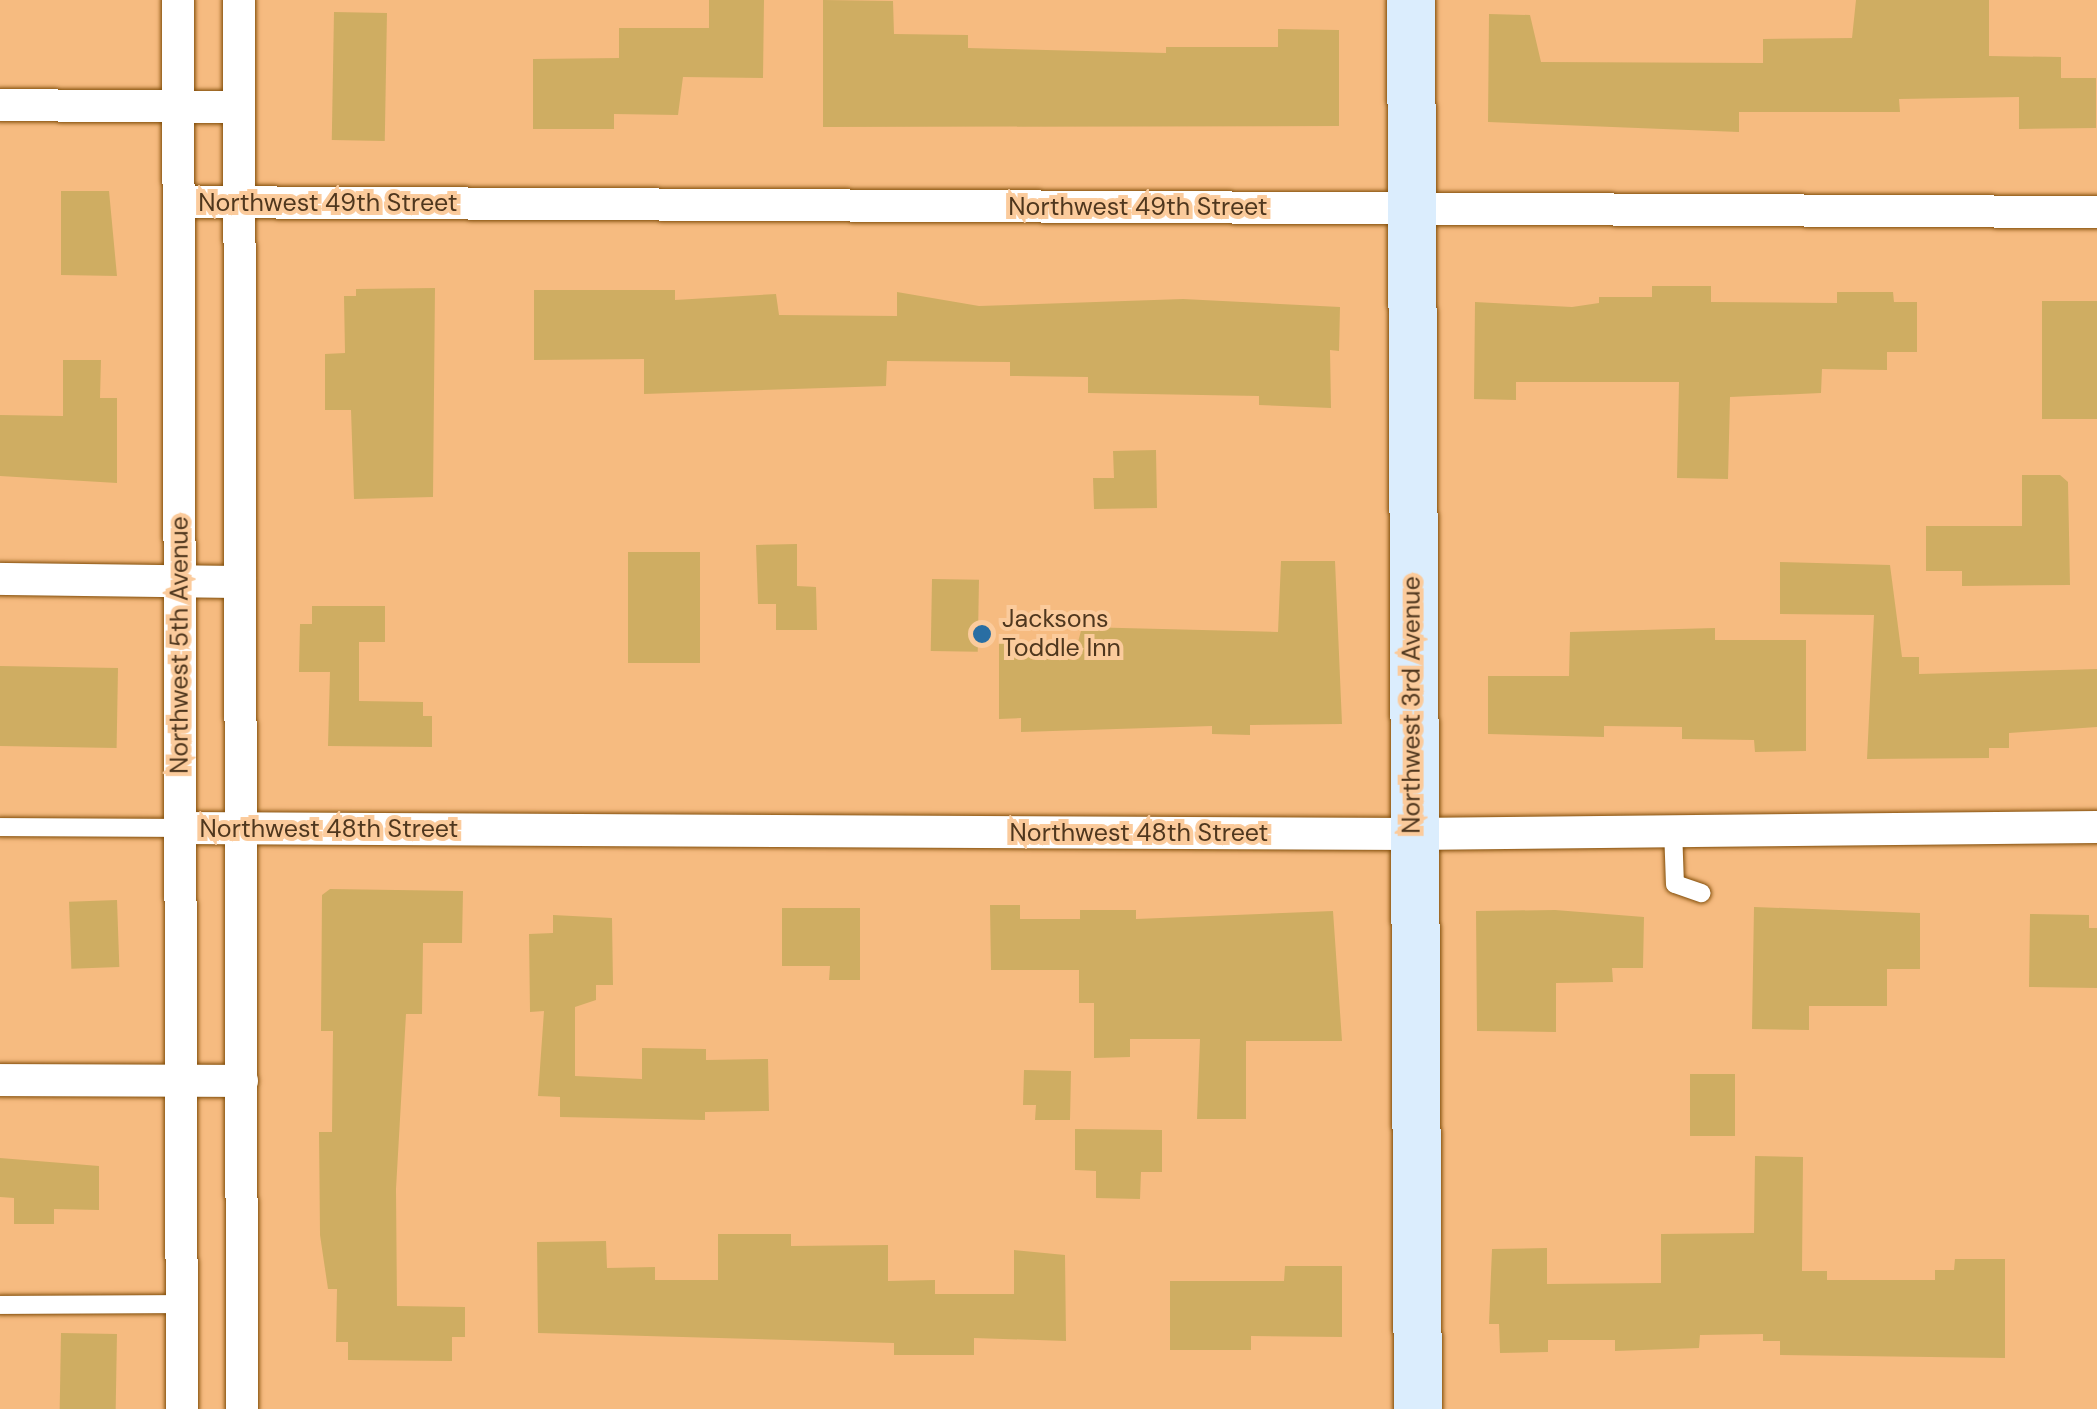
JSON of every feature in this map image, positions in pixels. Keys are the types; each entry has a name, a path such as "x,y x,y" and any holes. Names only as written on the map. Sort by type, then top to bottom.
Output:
{"street":[{"name":"Northwest 5th Avenue","path":"178,0 182,1409"},
{"path":"239,0 242,1409"},
{"name":"Northwest 3rd Avenue","path":"1411,0 1412,834 1418,1409"},
{"path":"0,105 239,107"},
{"name":"Northwest 49th Street","path":"179,202 2097,212"},
{"path":"0,578 240,582"},
{"name":"Northwest 48th Street","path":"181,828 1412,834 1673,828 2097,827"},
{"path":"0,1080 242,1081"}],"lane":[{"path":"0,827 181,828"},
{"path":"1673,828 1675,884 1702,892"},
{"path":"0,1305 182,1304"}],"building":[{"path":"709,0 764,0 763,78 683,77 678,115 614,114 614,129 533,129 533,59 619,58 619,28 709,28"},
{"path":"823,0 893,1 894,34 968,35 968,48 1166,53 1166,47 1278,47 1278,29 1339,30 1339,126 823,127"},
{"path":"1856,0 1989,0 1989,56 2061,57 2061,78 2096,78 2096,128 2019,129 2019,97 1899,99 1900,112 1739,112 1739,132 1488,122 1489,14 1530,15 1541,62 1763,63 1763,39 1852,38"},
{"path":"334,12 387,13 385,141 332,140"},
{"path":"61,191 109,191 117,276 61,275"},
{"path":"1652,286 1711,286 1711,302 1837,303 1837,292 1893,292 1894,302 1917,302 1917,352 1887,352 1887,370 1822,369 1821,393 1730,397 1728,479 1677,478 1679,382 1516,382 1516,400 1474,399 1475,302 1572,307 1599,303 1599,297 1652,297"},
{"path":"435,288 433,497 354,499 351,410 325,410 325,354 345,353 344,296 356,296 356,289"},
{"path":"534,290 675,290 675,300 776,294 779,315 897,316 897,292 979,306 1183,299 1340,307 1339,351 1330,350 1331,408 1259,405 1259,396 1088,393 1088,377 1010,376 1010,362 887,361 886,386 644,394 644,359 534,360"},
{"path":"2042,301 2097,301 2097,419 2042,419"},
{"path":"63,360 101,360 100,398 117,398 117,483 0,476 0,415 63,416"},
{"path":"1156,450 1157,508 1094,509 1093,478 1114,478 1113,451"},
{"path":"2022,475 2060,475 2068,482 2070,585 1962,586 1962,571 1926,571 1926,526 2022,526"},
{"path":"797,544 797,586 816,587 817,630 776,630 776,604 758,604 756,545"},
{"path":"628,552 700,552 700,663 628,663"},
{"path":"1281,561 1335,561 1342,724 1250,725 1250,735 1212,734 1212,726 1021,732 1021,718 999,719 999,642 1078,642 1082,627 1278,632"},
{"path":"1780,562 1890,565 1902,657 1919,657 1919,674 2097,669 2097,727 2009,733 2009,748 1989,748 1989,758 1867,759 1874,615 1780,614"},
{"path":"932,579 979,580 978,652 931,651"},
{"path":"312,606 385,606 385,642 359,642 359,701 423,702 423,716 432,716 432,747 328,746 330,672 299,672 300,624 312,624"},
{"path":"1715,628 1715,640 1806,640 1806,751 1755,752 1754,740 1682,739 1682,727 1604,726 1604,737 1488,734 1488,676 1569,676 1570,632"},
{"path":"0,666 118,668 117,748 0,746"},
{"path":"330,889 463,891 462,943 423,943 422,1014 406,1014 396,1189 397,1306 465,1307 465,1337 452,1337 452,1361 348,1360 348,1342 336,1342 337,1289 328,1289 320,1235 319,1132 332,1132 333,1031 321,1031 322,895"},
{"path":"117,900 119,967 71,969 69,902"},
{"path":"990,905 1020,905 1020,919 1080,919 1080,910 1136,910 1136,919 1333,911 1342,1041 1246,1041 1246,1119 1197,1119 1200,1039 1130,1039 1130,1057 1094,1058 1094,1003 1079,1003 1079,970 991,970"},
{"path":"1754,907 1920,913 1920,969 1887,969 1887,1006 1809,1006 1809,1030 1752,1029"},
{"path":"782,908 860,908 860,980 829,980 830,966 782,966"},
{"path":"1555,910 1644,917 1643,968 1612,968 1613,982 1556,983 1556,1032 1477,1031 1476,911"},
{"path":"2030,914 2089,915 2089,928 2097,928 2097,988 2029,987"},
{"path":"553,915 612,918 613,985 596,985 596,1000 575,1007 575,1076 642,1079 642,1048 706,1049 706,1060 768,1059 769,1111 705,1112 705,1120 560,1117 560,1097 538,1096 544,1011 530,1012 529,934 553,933"},
{"path":"1024,1070 1071,1071 1070,1120 1035,1120 1036,1105 1023,1105"},
{"path":"1690,1074 1735,1074 1735,1136 1690,1136"},
{"path":"1075,1129 1162,1130 1162,1172 1141,1172 1140,1199 1096,1198 1096,1171 1075,1170"},
{"path":"1755,1156 1803,1157 1802,1271 1827,1271 1827,1280 1935,1280 1935,1270 1954,1270 1955,1259 2005,1259 2005,1358 1780,1355 1780,1341 1763,1341 1763,1334 1700,1335 1699,1348 1615,1351 1615,1340 1548,1340 1548,1352 1500,1353 1499,1324 1489,1324 1492,1249 1547,1248 1547,1284 1661,1283 1661,1234 1754,1233"},
{"path":"0,1158 99,1166 99,1210 54,1209 54,1224 14,1224 14,1198 0,1197"},
{"path":"718,1234 791,1234 791,1246 888,1245 888,1281 935,1280 935,1294 1014,1294 1014,1250 1065,1255 1066,1341 974,1338 974,1355 894,1355 894,1343 538,1333 537,1242 606,1241 607,1268 655,1267 655,1280 718,1280"},
{"path":"1285,1266 1342,1266 1342,1337 1251,1336 1251,1350 1170,1350 1170,1281 1284,1281"},
{"path":"61,1333 117,1334 116,1409 60,1409"}],"place":[{"name":"Jacksons Toddle Inn","path":"982,634"}]}
